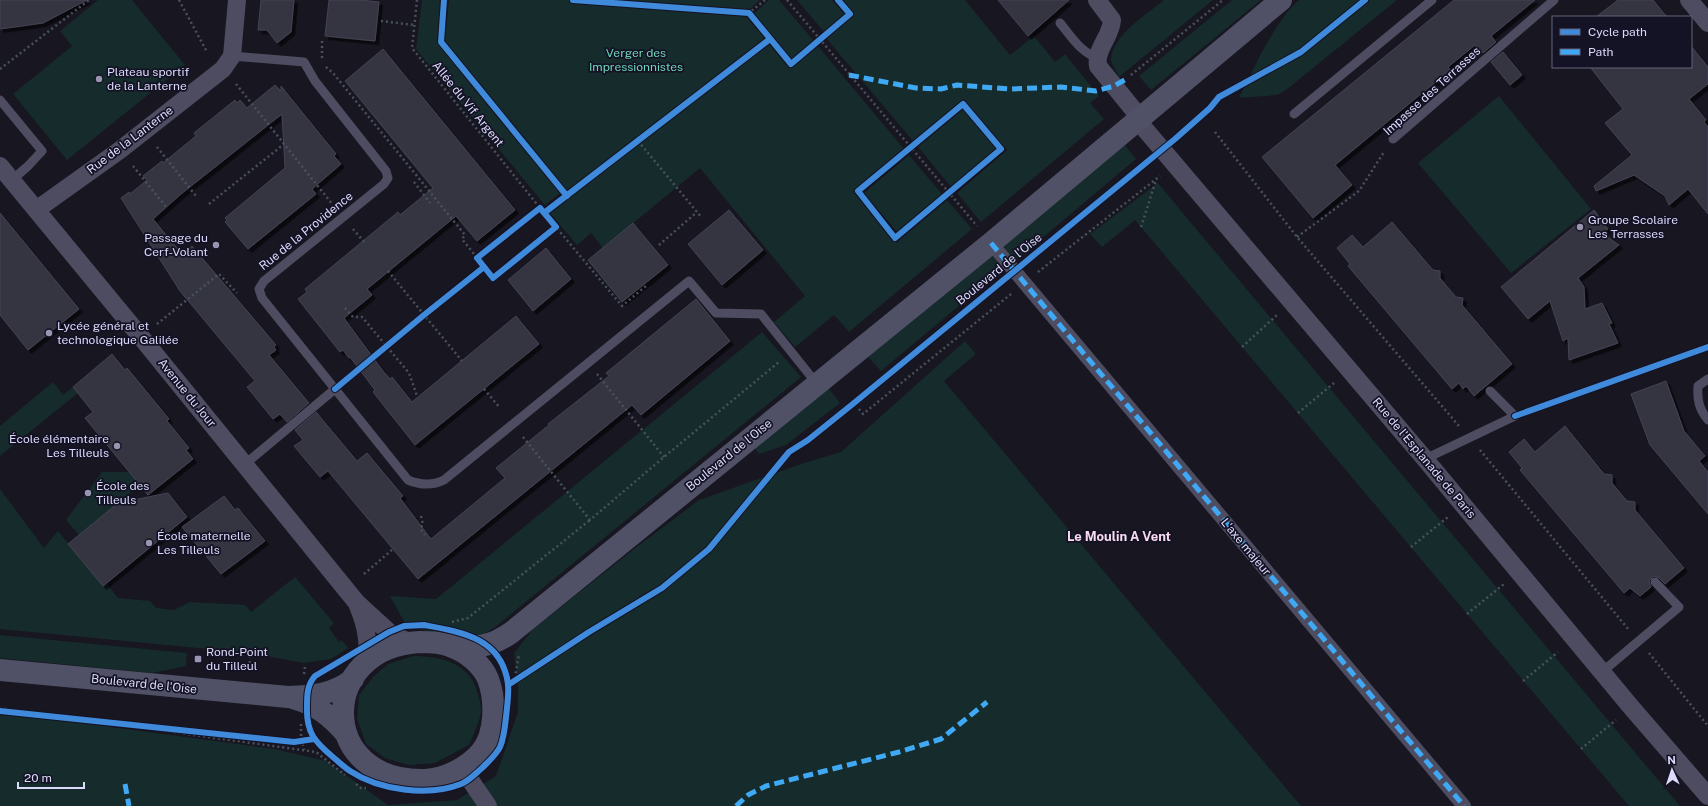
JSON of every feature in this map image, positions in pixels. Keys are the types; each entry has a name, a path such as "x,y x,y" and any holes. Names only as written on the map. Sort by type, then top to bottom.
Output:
{"main road":[{"name":"Boulevard de l'Oise","path":"506,685 492,673 496,655 501,644 514,642 817,384 1140,120 1281,0"},
{"path":"411,642 431,642 449,645 469,656 488,678 506,685 492,714 486,742 482,751 462,768 443,777 426,780 403,779 377,771 361,759 347,735 343,719 343,707 345,693 353,679 368,662 382,651 392,647 411,642"},
{"name":"Boulevard de l'Oise","path":"449,645 465,647 487,646 496,643 514,642"},
{"name":"Boulevard de l'Oise","path":"0,670 288,697 309,696 333,692 353,679"},
{"name":"Boulevard de l'Oise","path":"288,697 306,702 325,713 336,721 347,735"}],"street":[{"path":"227,62 237,0"},
{"path":"1097,0 1112,20 1110,29 1098,58"},
{"path":"1689,0 1708,23"},
{"name":"Rue de l'Esplanade de Paris","path":"1098,58 1100,70 1140,120 1602,672 1708,796"},
{"name":"Rue de la Lanterne","path":"36,210 120,150 227,62"},
{"name":"Avenue du Jour","path":"0,166 357,603 391,634 411,642"},
{"name":"L'axe majeur","path":"991,243 1464,806"},
{"name":"Avenue du Jour","path":"357,603 366,625 368,662"},
{"path":"462,768 488,806"}],"lane":[{"path":"1294,114 1432,0"},
{"name":"Impasse des Terrasses","path":"1393,139 1554,0"},
{"path":"1060,23 1083,50 1091,56 1098,58"},
{"name":"Rue de la Providence","path":"227,62 304,62 316,82 386,171 388,178 384,184 264,280 259,289 262,298 408,480 422,484 436,484 444,480 689,281 716,313 761,314 817,384"},
{"path":"0,100 42,151 12,180"},
{"path":"1708,379 1698,386 1697,396 1701,411 1708,420"},
{"path":"244,464 335,389"},
{"path":"1425,460 1515,416 1490,391"},
{"path":"1602,672 1679,607 1655,582"}],"path":[{"path":"0,69 89,0"},
{"path":"179,0 208,52"},
{"path":"444,0 441,42 567,196"},
{"path":"573,0 749,13 765,0"},
{"path":"787,0 991,243"},
{"path":"749,13 791,64 850,14 838,0"},
{"path":"1128,78 1223,0"},
{"path":"382,21 414,25"},
{"path":"544,213 770,39"},
{"path":"322,41 322,57 325,67 333,73 465,235 462,239 493,278 556,227"},
{"path":"227,62 284,144 333,205"},
{"path":"963,104 1001,149 950,193 895,238 858,192 963,104"},
{"path":"144,131 196,196"},
{"path":"1215,132 1297,237 1462,430"},
{"path":"638,141 702,218"},
{"path":"209,204 284,144"},
{"path":"120,150 166,207"},
{"path":"1141,227 1156,180"},
{"path":"414,182 430,203"},
{"path":"477,258 540,208"},
{"path":"658,245 697,212"},
{"path":"352,228 366,243"},
{"path":"335,389 424,315 484,268"},
{"path":"388,271 462,361"},
{"path":"141,337 219,274 237,293"},
{"path":"345,308 353,317 362,317 409,372 417,396"},
{"path":"1242,347 1273,319"},
{"path":"588,363 664,456"},
{"path":"1298,413 1330,386"},
{"path":"484,388 500,408"},
{"path":"1478,449 1708,726"},
{"path":"421,516 423,524 421,528 425,535"},
{"path":"448,622 468,618 590,520"},
{"path":"1410,547 1443,521"},
{"path":"364,574 393,549"},
{"path":"1467,614 1499,587"},
{"path":"506,685 514,642"},
{"path":"1523,681 1555,654"},
{"path":"496,655 501,661 506,685"},
{"path":"506,685 520,677"},
{"path":"0,710 287,741"},
{"path":"302,719 305,740 304,750"},
{"path":"93,721 316,752 362,788 369,789"},
{"path":"1581,749 1612,723"},
{"path":"294,742 305,740"},
{"path":"322,747 350,771"}],"green space":[{"name":"Plateau sportif de la Lanterne","path":"98,0 132,0 185,65 67,160 13,94 72,46 60,31"},
{"path":"422,0 441,0 437,42 560,193 545,205 416,49"},
{"name":"Verger des Impressionnistes","path":"449,0 760,0 744,14 789,68 817,45 904,149 853,191 896,243 947,200 972,229 849,332 834,315 795,347 774,322 805,296 700,168 603,248 591,233 577,245 550,213 571,195 445,41"},
{"path":"769,0 779,0 814,41 791,60 753,14"},
{"path":"797,0 832,0 845,15 824,32"},
{"path":"841,0 965,0 1010,55 1034,36 1055,62 1065,54 1099,96 1090,103 1104,119 981,222 957,193 1007,150 964,99 913,141 826,38 853,15"},
{"path":"1164,0 1213,0 1119,77 1111,60 1117,42 1131,26"},
{"path":"1232,0 1261,0 1151,90 1139,76"},
{"path":"1299,0 1397,0 1286,90 1277,95 1239,98 1274,32 1282,19"},
{"path":"1499,96 1591,209 1511,273 1418,163"},
{"path":"963,109 996,149 951,187 918,147"},
{"path":"1124,144 1136,159 1015,261 1001,244"},
{"path":"909,155 942,194 897,232 864,193"},
{"path":"1158,183 1680,806 1629,806 1135,220 1102,247 1090,234"},
{"path":"991,254 1003,269 881,371 867,356"},
{"path":"762,332 801,377 494,628 481,636 455,636 407,627 390,596 436,599"},
{"path":"965,341 976,354 944,381 1301,806 0,806 0,712 275,749 326,761 388,805 457,800 496,776 518,712 518,681 514,653 533,629 699,500 804,463 841,452"},
{"path":"53,382 63,395 73,387 78,393 0,456 0,426"},
{"path":"827,386 840,403 786,445 759,454 754,448"},
{"path":"102,472 143,472 148,478 79,535 66,520"},
{"path":"0,489 44,548 58,531 103,586 106,583 118,598 150,601 156,608 174,610 190,602 245,605 251,612 295,577 334,623 329,628 339,642 342,640 348,648 331,659 304,663 250,653 0,629"},
{"path":"0,635 187,653 186,666 152,673 0,658"},
{"path":"413,656 435,658 455,664 470,677 476,686 480,702 480,718 469,745 435,763 408,765 385,758 366,744 357,719 359,695 373,677 388,664"}],"building":[{"path":"0,0 87,0 43,23 0,29"},
{"path":"261,0 294,0 291,32 277,43 267,30 258,30"},
{"path":"329,0 360,0 379,2 375,41 325,36"},
{"path":"998,0 1069,0 1028,36"},
{"path":"1454,0 1535,0 1491,36 1496,42 1483,53 1475,45 1448,67 1450,70 1335,165 1352,185 1313,218 1262,157"},
{"path":"1618,0 1653,0 1666,16 1597,16"},
{"path":"1692,47 1708,67 1708,84 1689,99 1706,120 1704,122 1708,127 1708,214 1688,189 1669,205 1665,196 1634,175 1596,191 1594,186 1632,155 1605,123 1623,109 1591,68 1692,68"},
{"path":"383,49 515,210 477,241 456,216 367,289 372,295 344,318 383,371 390,379 392,377 412,402 516,316 539,344 415,445 373,392 375,390 350,357 349,358 343,350 340,352 298,299 307,292 305,289 398,212 400,215 433,188 345,81"},
{"path":"1503,52 1522,75 1510,85 1491,62"},
{"path":"275,85 281,91 281,86 336,154 334,156 341,164 312,189 316,194 248,249 225,222 227,220 225,218 285,168 282,114 181,194 153,219 182,254 192,246 276,345 274,347 276,350 269,355 309,403 287,422 280,414 273,419 247,387 255,381 180,291 121,198 129,192 130,194 147,180 143,176 162,161 163,163 196,136 194,133 235,100 237,103 240,100 247,108"},
{"path":"729,210 763,250 722,285 688,244"},
{"path":"1594,210 1608,229 1602,233 1619,245 1578,278 1584,287 1585,309 1602,303 1612,323 1609,324 1618,343 1569,360 1568,338 1563,341 1550,301 1528,319 1501,287"},
{"path":"0,213 79,309 28,350 0,315"},
{"path":"1392,222 1433,270 1440,271 1440,278 1456,297 1463,298 1462,305 1512,364 1474,396 1466,386 1463,389 1459,383 1452,389 1348,266 1350,264 1337,248 1352,235 1363,247"},
{"path":"633,223 668,265 622,302 588,260"},
{"path":"546,248 571,279 533,311 508,280"},
{"path":"696,299 730,341 641,415 632,405 418,579 328,471 320,477 294,446 303,440 295,430 316,412 357,461 367,453 403,496 400,498 431,539 505,478 496,468 549,425 548,424 609,376 606,373"},
{"path":"112,354 125,370 127,368 169,419 167,421 189,448 186,450 193,459 148,495 85,418 93,412 73,387"},
{"path":"1666,381 1684,431 1705,456 1699,461 1708,472 1708,514 1650,445 1631,394"},
{"path":"1565,426 1604,474 1612,475 1612,483 1627,501 1635,502 1635,510 1684,568 1665,584 1659,578 1654,576 1649,581 1651,587 1640,596 1630,588 1624,593 1520,470 1522,468 1509,452 1524,439 1535,452"},
{"path":"168,493 187,517 103,586 68,544 118,503"},
{"path":"224,496 235,510 238,508 265,541 221,574 182,527"}],"marked path":[{"path":"849,75 916,88 941,89 957,85 1010,89 1061,87 1096,91 1114,86 1128,78"},
{"path":"991,243 1464,806"},
{"path":"736,806 748,795 766,786 899,752 941,739 987,702"},
{"path":"125,784 129,806"}],"cycle path":[{"path":"444,0 441,42 567,196"},
{"path":"573,0 749,13 791,64 850,14 838,0"},
{"path":"508,685 589,632 662,588 709,549 789,452 808,440 854,403 1175,139 1210,108 1219,97 1301,52 1365,0"},
{"path":"544,213 770,39"},
{"path":"963,104 1001,149 895,238 858,191 963,104"},
{"path":"540,208 556,227 493,278 477,258 540,208"},
{"path":"335,389 484,267"},
{"path":"1515,416 1708,347"},
{"path":"424,625 452,631 478,640 489,647 498,656 504,669 508,684 505,725 500,747 494,756 467,781 448,788 419,791 404,790 389,787 362,778 346,768 322,747 313,736 308,724 307,694 310,683 315,676 389,632 404,626 424,625"},
{"path":"0,711 294,742 314,739"}],"place":[{"name":"Plateau sportif de la Lanterne","path":"99,79"},
{"name":"Groupe Scolaire Les Terrasses","path":"1580,227"},
{"name":"Passage du Cerf-Volant","path":"216,245"},
{"name":"Lycée général et technologique Galilée","path":"49,333"},
{"name":"École élémentaire Les Tilleuls","path":"117,446"},
{"name":"École des Tilleuls","path":"88,493"},
{"name":"École maternelle Les Tilleuls","path":"149,543"},
{"name":"Rond-Point du Tilleul","path":"198,659"}],"district":[{"name":"Le Moulin A Vent","path":"1119,536"}]}
